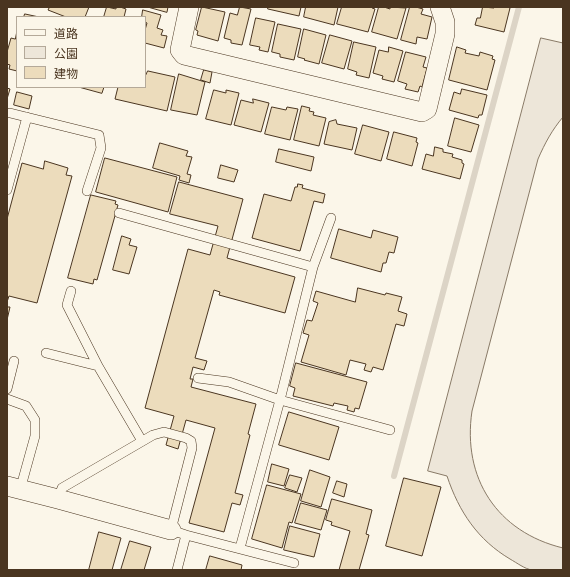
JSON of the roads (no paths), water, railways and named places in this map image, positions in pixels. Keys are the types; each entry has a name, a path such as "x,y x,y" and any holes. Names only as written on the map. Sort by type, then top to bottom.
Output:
{"street":[{"path":"190,7 180,50 184,55 422,112 427,108 445,34 445,22 440,7"},
{"path":"14,488 178,532"}],"lane":[{"path":"10,113 99,135 101,148 87,191"},
{"path":"7,190 27,117"},
{"path":"119,213 313,267"},
{"path":"240,548 280,400 313,267 331,218"},
{"path":"71,291 67,305 98,366 142,442"},
{"path":"46,353 98,366"},
{"path":"7,389 14,361"},
{"path":"198,378 229,382 280,400 390,430"},
{"path":"7,399 26,406 35,420 35,436 14,488"},
{"path":"58,499 62,488 153,435 164,432 186,438 191,441 192,448 178,532 177,570"},
{"path":"178,532 294,563"}],"waterway":[{"path":"394,476 519,7"}]}
